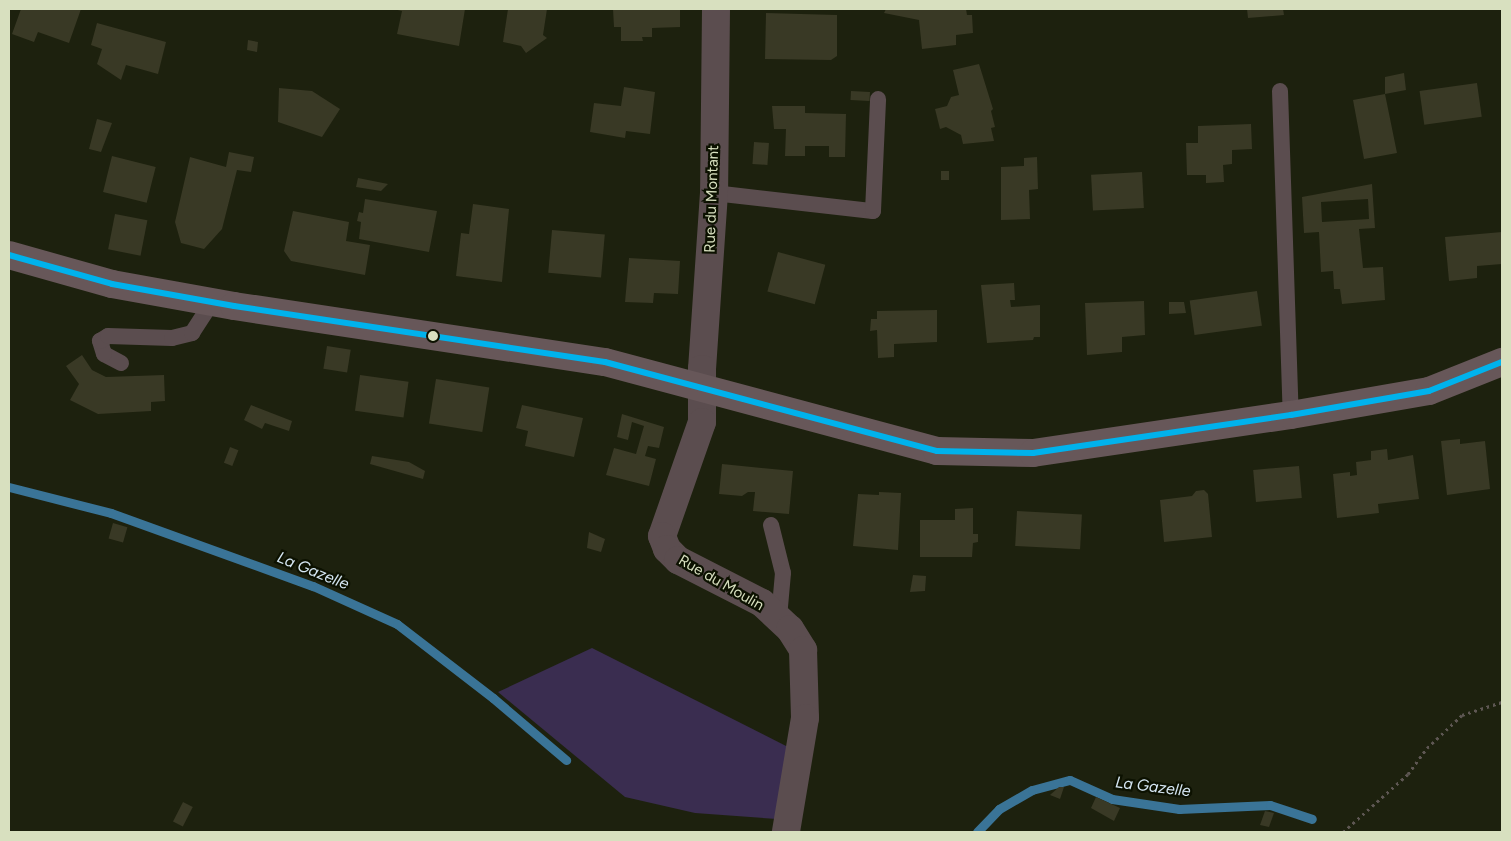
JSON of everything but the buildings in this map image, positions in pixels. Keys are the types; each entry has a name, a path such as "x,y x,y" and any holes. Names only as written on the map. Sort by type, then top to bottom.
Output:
{"main road":[{"path":"9,255 112,284 212,302 605,362 938,451 1033,453 1291,414 1428,391 1502,362"}],"street":[{"name":"Rue du Montant","path":"702,389 714,193 716,9"},
{"name":"Rue du Moulin","path":"702,389 702,422 662,536 667,549 678,560 762,603 790,629 803,650 805,718 786,832"}],"lane":[{"path":"1280,91 1291,414"},
{"path":"714,193 873,212 878,99"},
{"path":"121,363 104,354 100,341 108,336 172,338 192,334 212,302"},
{"path":"771,525 783,573 779,618"}],"path":[{"path":"1343,832 1408,774 1427,748 1462,715 1502,702"}],"shaded area":[{"path":"592,648 790,748 777,819 695,813 625,797 498,692"}],"waterway":[{"name":"La Gazelle","path":"9,487 111,513 313,586 397,624 493,698 566,760"},
{"name":"La Gazelle","path":"977,832 999,809 1032,790 1070,780 1112,799 1179,809 1270,805 1312,819"}],"transit line":[{"path":"9,255 112,284 234,306 605,362 937,451 1033,453 1291,415 1429,391 1502,362"}]}
